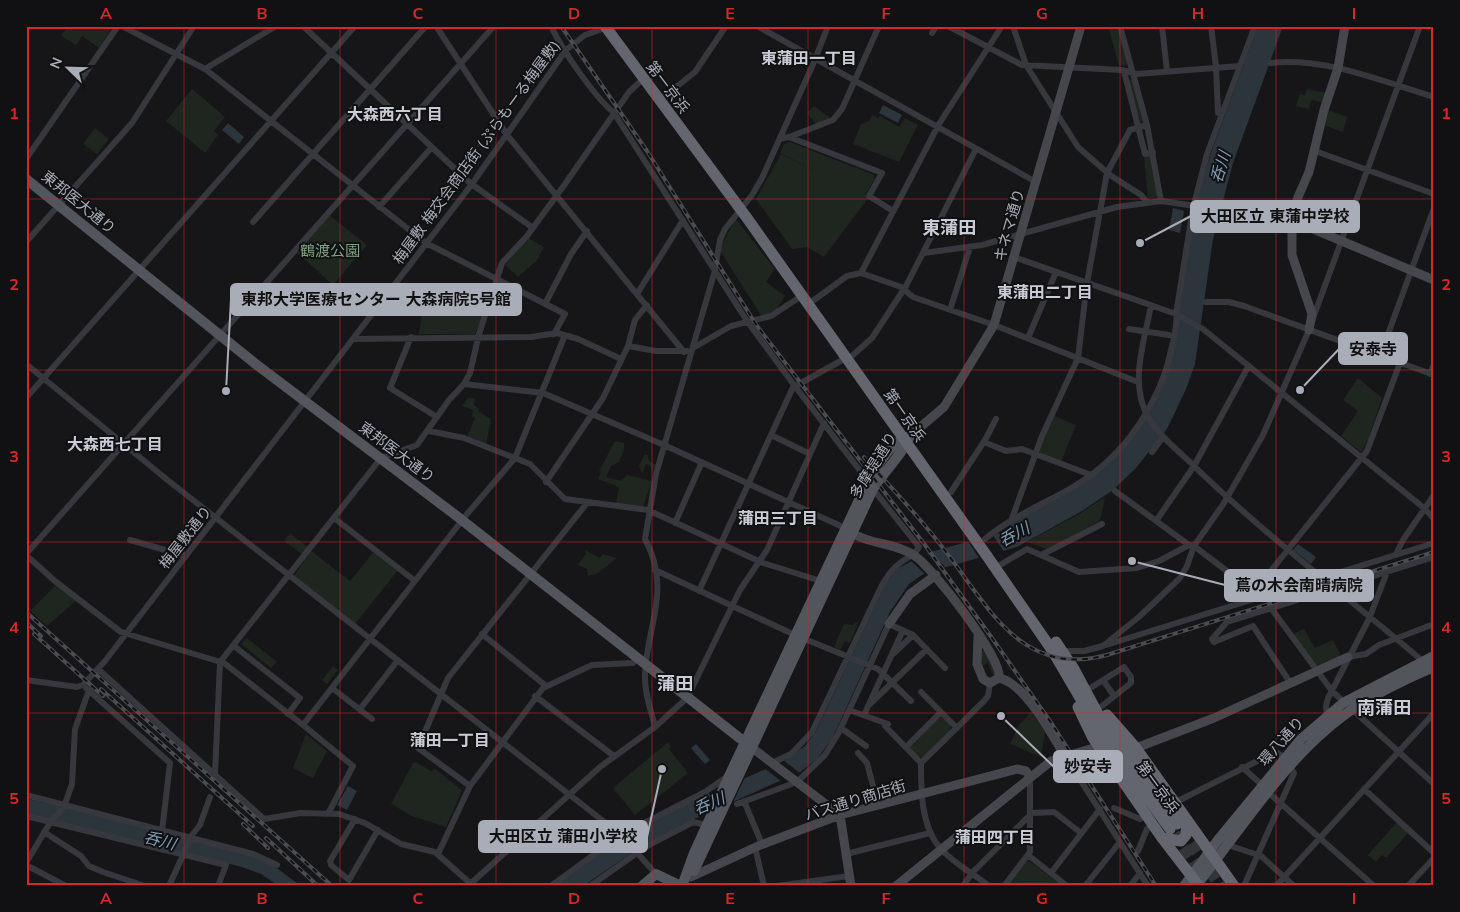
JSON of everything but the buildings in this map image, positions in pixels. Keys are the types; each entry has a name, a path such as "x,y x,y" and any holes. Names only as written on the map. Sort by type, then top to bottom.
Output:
{"highway":[{"name":"第一京浜","path":"608,27 665,96 803,295 850,356"},
{"name":"第一京浜","path":"608,27 643,79 814,300 907,439 983,538"},
{"name":"第一京浜","path":"907,439 951,492 983,538 1068,676 1100,732 1174,828"},
{"name":"第一京浜","path":"995,560 1062,651 1098,714 1174,828"},
{"path":"1062,651 1077,665 1110,720 1136,748 1174,803 1174,828 1196,883"},
{"path":"1068,676 1085,725 1149,819 1174,828 1212,856 1234,886"}],"main road":[{"name":"東邦医大通り","path":"26,179 305,402 463,520 687,698 748,744"},
{"name":"多摩堤通り","path":"682,886 691,877 729,782 870,485 884,470 907,439"},
{"name":"多摩堤通り","path":"799,637 821,581 849,531"},
{"name":"環八通り","path":"1287,761 1309,744 1347,706 1434,656"},
{"name":"環八通り","path":"1184,886 1196,883 1212,856 1266,789 1301,739 1327,716 1433,668"},
{"name":"環八通り","path":"1212,856 1228,846 1266,789"},
{"name":"多摩堤通り","path":"682,886 706,825 717,812"},
{"path":"642,886 656,874 682,886"}],"street":[{"path":"26,158 120,26 205,68 426,243 565,314 554,334"},
{"path":"26,242 132,123 194,26"},
{"path":"205,68 276,26"},
{"path":"303,26 431,148 472,184 533,228"},
{"path":"26,398 355,26"},
{"path":"253,222 426,26"},
{"path":"436,26 507,135 637,294 689,351"},
{"path":"329,812 354,766 220,662 125,634 56,582 26,554 494,26"},
{"path":"552,26 596,94 614,113 747,321 919,547 915,556 896,566 881,586 849,658 812,732 792,754 772,763"},
{"path":"665,96 694,72 726,26"},
{"path":"757,26 1036,182"},
{"path":"655,727 645,684 646,664 657,609 655,570 650,548 644,539 648,510 664,445 724,232 758,186 816,59 828,26"},
{"path":"780,139 833,120 848,99 879,26"},
{"path":"932,33 936,26"},
{"path":"948,26 1026,65 1124,71 1137,74 1240,66"},
{"path":"861,273 938,127 1002,26"},
{"path":"1013,26 1026,65 1078,147 1107,173 1141,195 1147,202"},
{"name":"キネマ通り","path":"907,439 944,407 994,325 1081,26"},
{"path":"1120,26 1147,125 1161,201"},
{"path":"1162,26 1167,71"},
{"path":"1211,26 1216,67 1218,113 1221,114"},
{"path":"983,538 1090,475 1122,446 1144,416 1161,384 1170,360 1195,206 1207,154 1255,26"},
{"path":"1310,326 1312,314 1292,255 1292,220 1338,68 1345,26"},
{"path":"1103,646 1140,616 1180,578 1188,566 1192,545 1227,498 1264,435 1310,326 1420,26"},
{"name":"梅屋敷 梅交会商店街 (ぷらもーる梅屋敷)","path":"305,402 472,184 566,50 585,35 608,27"},
{"path":"1271,63 1291,60 1338,68 1434,97"},
{"path":"1124,71 1145,154 1153,152"},
{"path":"215,774 220,662 381,458 412,448 429,431 449,400 464,384 470,374 478,337 502,263 533,228 628,92 643,79"},
{"path":"1011,521 1035,454 1078,358 1087,283 1107,173 1130,130 1147,125"},
{"path":"788,137 882,173 869,196 894,211"},
{"path":"379,206 431,148"},
{"path":"699,591 796,384 850,356 872,338 924,253 976,149"},
{"path":"1314,151 1434,194"},
{"path":"924,253 970,247 1020,236 1118,207 1161,201 1292,220 1434,280"},
{"path":"1380,356 1434,208"},
{"path":"637,294 683,220"},
{"path":"545,304 571,254 587,231"},
{"path":"950,310 970,247"},
{"path":"1014,257 1177,314 1202,328 1424,508 1434,519"},
{"path":"1028,338 1056,272"},
{"path":"814,300 847,276 861,273 904,288 913,297 994,325 1138,382"},
{"path":"628,346 656,352 689,351 732,326 771,316 803,295"},
{"path":"1206,302 1229,302 1310,326 1380,356 1432,374 1434,364"},
{"path":"546,482 603,398 628,346 635,320 647,304"},
{"path":"1151,305 1138,382 1144,416 1162,436 1227,498 1287,550 1433,668"},
{"path":"1129,329 1169,335"},
{"path":"353,339 412,337 531,338 554,334 564,335 622,359"},
{"path":"303,725 463,520 515,458 564,335"},
{"path":"412,337 390,388 438,417"},
{"path":"1254,592 1362,457 1373,436 1400,363"},
{"path":"26,364 216,518 622,835 656,874"},
{"path":"1156,521 1194,466 1248,367"},
{"path":"464,384 542,393 702,462 849,531 915,556 935,574 977,633 983,650 999,668 988,696 921,763"},
{"name":"梅屋敷通り","path":"86,688 98,669 305,402"},
{"path":"951,492 984,442 996,419"},
{"path":"98,669 264,819 329,812 354,819 378,830 401,844 438,854 469,885 614,756 655,727 687,698 740,590 761,562 824,423"},
{"path":"429,431 464,438 530,464 565,499 648,510 761,562 821,581"},
{"path":"771,435 810,454"},
{"path":"1152,452 1162,436"},
{"path":"984,442 1006,451 1022,449 1090,475"},
{"path":"675,523 702,462"},
{"path":"1115,491 1192,545 1260,597"},
{"path":"1396,554 1434,495"},
{"path":"470,786 418,748 448,678 530,572 587,503"},
{"path":"334,518 415,581"},
{"path":"1041,555 1102,524"},
{"path":"130,540 186,556"},
{"path":"1062,651 1084,651 1103,646 1434,543"},
{"path":"995,560 1027,549 1078,572 1137,568 1159,561 1192,545"},
{"path":"1291,684 1253,626 1214,642 1212,639 1227,622 1434,557"},
{"path":"655,570 799,637 883,672 911,701"},
{"path":"1327,716 1326,706 1332,691 1370,616 1387,572"},
{"path":"737,804 794,780 825,756 841,728 868,665 889,624 910,594 935,574"},
{"path":"1271,608 1332,691 1434,784"},
{"path":"889,624 913,635 945,668"},
{"path":"1136,748 1214,718 1244,702 1291,684 1316,670 1348,657 1366,654 1379,645 1434,624"},
{"path":"864,715 866,707 903,630"},
{"path":"482,634 546,686"},
{"path":"890,657 913,635"},
{"path":"234,646 300,698 288,714"},
{"path":"866,707 927,650"},
{"path":"983,650 977,669 983,679 1009,681 1025,698 1100,809 1148,886"},
{"path":"438,854 470,786 535,696 546,686 592,665 633,663 637,657"},
{"path":"360,709 398,660"},
{"path":"1092,688 1124,667 1131,677 1131,684 1102,706"},
{"path":"26,680 86,688 170,763 162,831"},
{"path":"1103,680 1114,696"},
{"path":"66,886 26,864 50,821 64,807 72,784 75,729 86,688"},
{"path":"332,688 372,719"},
{"path":"921,692 957,728"},
{"path":"535,696 614,756"},
{"path":"849,710 886,725 921,763 921,794 930,834 941,849 989,886"},
{"path":"906,747 941,712"},
{"path":"1276,886 1434,713"},
{"path":"841,728 866,746"},
{"path":"748,744 840,815 850,881 777,886"},
{"path":"896,886 1051,761 1100,746"},
{"path":"1174,803 1273,752 1276,752 1287,761 1294,773 1244,886"},
{"path":"858,753 867,763 878,806"},
{"path":"1242,767 1374,886"},
{"name":"バス通り商店街","path":"691,877 758,846 840,815 1017,769 1026,771 1030,777"},
{"path":"1004,886 1028,855 1031,847 1030,777"},
{"path":"551,886 622,835 705,792 729,782"},
{"path":"1364,790 1434,853"},
{"path":"26,795 64,807 253,854 277,866"},
{"path":"169,886 191,839 200,825 210,797"},
{"path":"744,801 758,846 764,886"},
{"path":"1114,808 1140,819 1149,819 1138,851"},
{"path":"1051,873 1100,809"},
{"path":"963,886 972,873 1032,813 1054,812 1081,833"},
{"path":"26,816 226,865 218,886"},
{"path":"354,819 330,861 331,865 348,880 378,830"},
{"path":"590,886 636,852 693,822 706,825"},
{"path":"44,832 81,856 89,866 145,886"},
{"path":"846,854 930,834"},
{"path":"1085,886 1120,842"},
{"path":"1228,846 1257,855 1294,886"},
{"path":"1028,855 1067,886"},
{"path":"1408,886 1434,858"},
{"path":"1130,886 1140,873"}],"green space":[{"path":"68,26 113,26 99,48 82,36 76,45 61,36"},
{"path":"1108,26 1117,26 1128,65 1119,66"},
{"path":"1127,79 1132,80 1143,121 1141,123"},
{"path":"192,89 225,117 214,131 218,135 205,153 166,121"},
{"path":"1307,89 1327,93 1324,103 1311,100 1309,109 1296,106 1300,94 1305,95"},
{"path":"814,106 833,120 818,126 807,113"},
{"path":"1328,110 1347,117 1343,132 1323,125"},
{"path":"872,115 878,118 880,116 899,127 905,118 918,125 899,162 853,144 861,124 869,121"},
{"path":"95,128 109,139 97,154 83,144"},
{"path":"790,142 874,175 875,178 865,195 869,197 824,257 807,247 792,249 756,199 781,154 828,177 780,153 784,144"},
{"path":"1150,155 1158,197 1148,199 1144,156"},
{"name":"鶴渡公園","path":"329,215 367,245 333,285 296,252"},
{"path":"736,219 775,269 766,282 785,296 777,309 762,317 719,249"},
{"path":"528,238 544,247 537,260 518,277 505,265"},
{"path":"424,301 483,316 475,334 419,334"},
{"path":"1358,378 1382,398 1369,437 1361,452 1341,436 1358,411 1343,400"},
{"path":"468,398 475,398 474,405 479,409 479,412 491,419 486,445 467,438 475,418 472,416 473,410 462,406"},
{"path":"1054,416 1076,425 1061,462 1040,453 1039,449"},
{"path":"615,441 624,443 624,450 619,462 611,466 606,477 621,481 627,475 652,481 643,507 616,505 619,487 598,479 601,472 599,471"},
{"path":"645,454 648,455 649,461 656,465 652,473 651,467 646,464 642,474 639,466"},
{"path":"1105,497 1101,517 1098,522 1047,549 1027,542 1079,514"},
{"path":"290,533 308,547 302,554 284,541"},
{"path":"375,550 399,569 355,624 294,576 311,551 350,581"},
{"path":"585,550 600,558 603,554 617,558 598,573 588,576 587,569 578,565 586,554"},
{"path":"55,586 76,601 47,626 30,611"},
{"path":"859,621 850,643 845,641 840,650 834,647 844,624 852,625"},
{"path":"1304,629 1315,648 1333,640 1340,654 1339,658 1317,668 1294,637 1295,633"},
{"path":"247,638 277,662 271,668 241,644"},
{"path":"985,651 996,671 994,677 988,663 983,666 982,672 981,652"},
{"path":"333,666 338,670 327,684 322,680"},
{"path":"1031,712 1045,732 1041,757 1010,744 1019,725"},
{"path":"940,716 951,726 950,732 924,758 919,757 909,748"},
{"path":"306,734 327,751 313,778 293,768"},
{"path":"668,742 671,747 669,749 688,773 635,815 613,788"},
{"path":"416,762 431,771 435,769 462,790 446,827 412,816 391,804 413,763"},
{"path":"1397,822 1409,832 1386,858 1382,855 1376,862 1368,855"},
{"path":"1029,861 1062,886 1006,886 1025,862"}],"water":[{"name":"呑川","path":"1258,26 1283,26 1233,163 1213,239 1195,364 1186,389 1167,429 1136,468 1113,490 1082,511 1017,547 925,573 909,584 890,612 832,739 817,759 800,772 685,823 645,844 583,886 554,886 619,840 672,810 784,761 805,746 816,731 885,585 897,569 927,553 1003,532 1017,519 1109,462 1156,399 1180,300 1202,182"},
{"path":"883,105 902,115 898,123 879,113"},
{"path":"228,123 244,137 239,144 222,130"},
{"path":"1173,208 1184,211 1180,233 1169,230"},
{"path":"1298,544 1316,557 1311,564 1293,550"},
{"path":"696,744 710,760 705,764 691,748"},
{"path":"348,786 357,791 347,810 337,805"},
{"name":"呑川","path":"26,798 256,857 271,864 301,886 279,886 261,874 242,867 32,815 26,813"}],"pier":[{"path":"993,535 1004,552 979,558 968,541"},
{"path":"924,551 945,566 926,575 909,559"},
{"path":"783,760 800,773 782,782 764,768"},
{"path":"745,777 732,805 702,817 713,791"}],"tunnel":[{"path":"1181,830 1220,886"},
{"path":"1174,834 1202,874"}],"railway":[{"path":"561,26 647,151 757,326 925,545 992,638 1052,724 1156,886"},
{"path":"864,457 912,510 989,610 1007,630 1027,645 1050,656 1076,659 1107,655 1434,552"},
{"path":"26,612 332,886"},
{"path":"26,622 41,636"},
{"path":"34,634 103,696"},
{"path":"101,689 253,826"},
{"path":"243,824 268,848"},
{"path":"266,838 318,886"}],"place":[{"name":"大田区立 東蒲中学校","path":"1140,243"},
{"name":"安泰寺","path":"1300,390"},
{"name":"東邦大学医療センター 大森病院5号館","path":"226,391"},
{"name":"蔦の木会南晴病院","path":"1132,561"},
{"name":"妙安寺","path":"1001,716"},
{"name":"大田区立 蒲田小学校","path":"662,769"}],"district":[{"name":"東蒲田一丁目","path":"809,58"},
{"name":"大森西六丁目","path":"395,114"},
{"name":"東蒲田","path":"949,227"},
{"name":"東蒲田二丁目","path":"1045,292"},
{"name":"大森西七丁目","path":"115,444"},
{"name":"蒲田三丁目","path":"778,518"},
{"name":"蒲田","path":"675,683"},
{"name":"南蒲田","path":"1384,707"},
{"name":"蒲田一丁目","path":"450,740"},
{"name":"蒲田四丁目","path":"995,837"}]}
